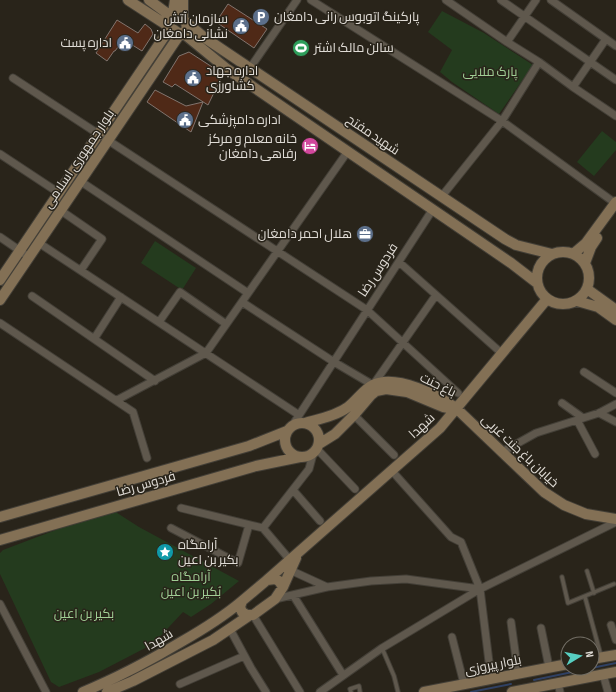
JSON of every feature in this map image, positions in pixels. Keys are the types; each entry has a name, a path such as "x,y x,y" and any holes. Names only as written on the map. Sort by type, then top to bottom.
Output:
{"street":[{"path":"128,0 167,26"},
{"path":"149,0 170,13"},
{"name":"بلوار جمهوری اسلامی","path":"0,280 99,133 167,26 164,20 170,13 175,0"},
{"name":"بلوار جمهوری اسلامی","path":"0,300 108,139 182,33 187,29 184,20 183,0"},
{"path":"250,68 297,0"},
{"path":"312,0 502,121 616,206"},
{"path":"446,0 539,62 616,116"},
{"path":"501,0 616,80"},
{"path":"508,42 536,0"},
{"path":"551,0 616,46"},
{"name":"شهید مفتح","path":"170,13 184,20 205,38 511,243 552,254"},
{"name":"شهید مفتح","path":"167,26 182,33 227,69 511,262 537,283"},
{"path":"573,87 606,39"},
{"path":"442,196 502,121 539,62"},
{"path":"13,78 367,310 458,393"},
{"path":"116,400 155,381 206,353 348,151"},
{"path":"0,154 59,193"},
{"path":"80,181 248,293"},
{"path":"573,254 586,243 616,206"},
{"path":"585,263 591,247 616,206"},
{"name":"فردوس رضا","path":"302,419 334,362 433,209"},
{"path":"60,210 102,239 81,270"},
{"path":"0,237 29,257"},
{"path":"39,242 206,353 315,428 320,438 309,469 263,528"},
{"path":"566,252 573,254 585,263 589,275 587,289 583,296 577,301 565,305 558,304 547,299 539,289 536,276 541,263 552,254 566,252"},
{"path":"399,262 498,350"},
{"path":"587,289 609,309 616,320"},
{"path":"159,322 180,292 226,324"},
{"path":"316,449 306,456 300,457 294,455 288,450 286,444 285,437 290,428 302,419 330,416 347,408 373,385 436,295"},
{"path":"32,296 155,381"},
{"path":"94,338 121,297"},
{"name":"شهدا","path":"83,692 111,680 160,655 209,625 293,562 440,428 547,299"},
{"path":"577,301 598,308 609,309"},
{"path":"242,302 334,362 373,385"},
{"path":"0,323 134,412 147,458"},
{"path":"584,372 616,393"},
{"name":"باغ جنت","path":"373,385 382,383 410,385 446,400 456,409"},
{"name":"باغ جنت","path":"316,449 335,434 376,391 386,389 407,392 443,407 456,409"},
{"path":"562,403 580,419 595,454"},
{"path":"502,452 536,433 599,413 616,404"},
{"name":"خیابان باغ جنت غربی","path":"456,409 544,492 564,505 586,514 616,521"},
{"path":"599,413 616,422"},
{"path":"354,415 394,455"},
{"name":"فردوس رضا","path":"0,517 249,446 290,428"},
{"path":"316,449 355,489"},
{"name":"فردوس رضا","path":"0,540 256,466 300,457"},
{"path":"392,471 451,537 461,542 480,589 491,678"},
{"path":"293,490 320,521"},
{"path":"181,508 263,528 293,562 327,587"},
{"path":"320,692 382,648 480,589 616,521"},
{"path":"171,528 238,563 249,525"},
{"name":"شهدا","path":"107,692 133,681 208,642 251,615 275,598 283,587 293,562"},
{"path":"275,598 327,587 371,581 406,579 480,589"},
{"path":"267,580 278,580 283,587"},
{"path":"292,595 343,675"},
{"path":"242,601 241,610 244,614 251,615 300,692"},
{"path":"0,604 46,692"},
{"path":"511,622 518,673"},
{"path":"611,625 616,640"},
{"path":"541,628 549,667"},
{"path":"230,629 244,656 266,692"},
{"path":"452,637 464,684"},
{"path":"600,658 616,655"},
{"path":"180,684 244,656"},
{"name":"بلوار پیروزی","path":"424,692 560,665"},
{"path":"512,692 559,688 603,674 616,672"},
{"path":"603,674 608,692"}],"lane":[{"path":"587,571 594,593"},
{"path":"562,577 568,603 614,584"},
{"path":"585,597 593,636"},
{"path":"382,648 394,676 398,692"},
{"path":"350,692 350,689 359,686 360,692"}],"green space":[{"name":"پارک ملایی","path":"442,11 484,33 533,65 499,114 440,72 452,50 428,32"},
{"path":"602,131 616,142 616,150 594,176 577,162"},
{"path":"155,241 196,268 182,290 141,263"},
{"name":"بکیر بن اعین","path":"111,509 139,527 239,581 211,604 191,617 183,612 153,644 99,672 59,687 51,682 0,574 0,553 3,550"}],"building":[{"name":"سازمان آتش نشانی دامغان","path":"228,4 267,29 254,48 216,22"},
{"path":"117,20 138,33 145,24 151,29 153,34 142,51 126,41 121,49 118,47 107,61 96,53"},
{"name":"اداره جهاد کشاورزی","path":"189,52 223,74 208,105 175,84 172,87 163,82 179,56"},
{"name":"اداره دامپزشکی","path":"155,90 186,106 203,102 191,132 147,102"}],"waterway":[{"path":"534,680 616,663"},
{"path":"471,692 511,684"}],"place":[{"name":"پارکینگ اتوبوس رانی دامغان","path":"261,17"},
{"name":"سازمان آتش نشانی دامغان","path":"241,26"},
{"name":"اداره پست","path":"125,43"},
{"name":"سالن مالک اشتر","path":"301,48"},
{"name":"اداره جهاد کشاورزی","path":"193,78"},
{"name":"اداره دامپزشکی","path":"185,120"},
{"name":"خانه معلم و مرکز رفاهی دامغان","path":"310,146"},
{"name":"هلال احمر دامغان","path":"365,234"},
{"name":"آرامگاه بکیر بن اعین","path":"165,552"}],"park label":[{"name":"آرامگاه بُکیر بن اعین","path":"191,584"}]}
